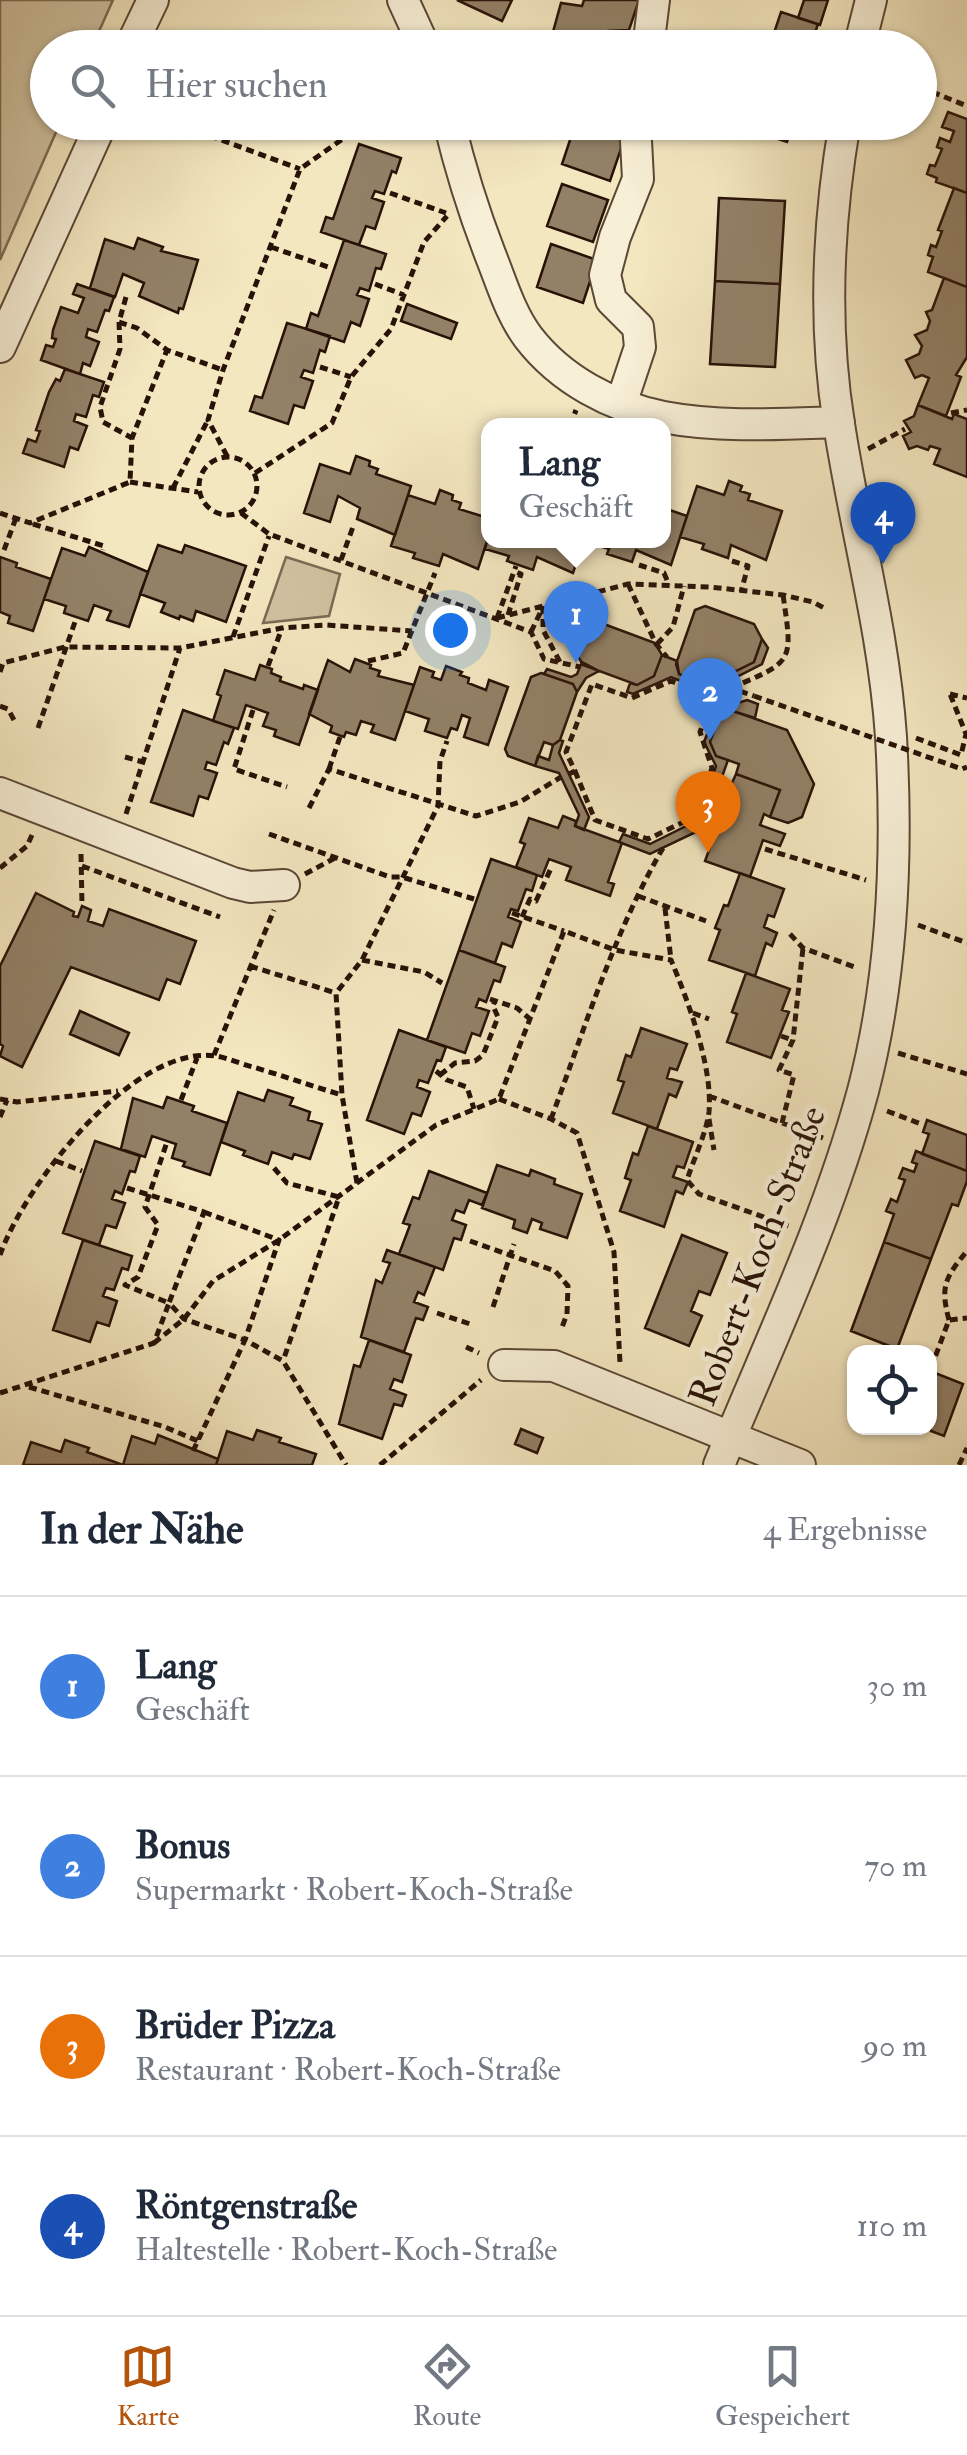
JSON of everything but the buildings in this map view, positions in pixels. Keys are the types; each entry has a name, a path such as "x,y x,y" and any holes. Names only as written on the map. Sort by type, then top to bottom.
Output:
{"street":[{"path":"139,30 153,0"},
{"path":"403,0 417,30"},
{"path":"650,30 654,0"},
{"path":"864,30 872,0"},
{"path":"0,346 94,140"},
{"path":"451,140 458,203 526,335 554,366 584,388 665,417 762,425 838,422"},
{"path":"620,404 640,346 638,327 611,300 605,275 638,179 637,140"},
{"name":"Robert-Koch-Straße","path":"725,1451 815,1240 863,1089 885,976 894,838 889,719 873,597 838,422 831,349 830,264 841,140"},
{"path":"0,793 233,883 284,886"},
{"path":"504,1365 554,1366 615,1390 725,1451 800,1465"}],"path":[{"path":"937,95 967,106"},
{"path":"218,140 300,170"},
{"path":"174,488 208,420 223,370 300,170 341,140"},
{"path":"390,192 458,203"},
{"path":"254,472 332,424 351,377 392,329 424,242 458,203"},
{"path":"272,246 331,268"},
{"path":"375,284 404,295"},
{"path":"126,297 119,322 120,349 100,406 103,422 132,438"},
{"path":"119,322 137,328 167,350 223,370"},
{"path":"130,482 132,438 167,350"},
{"path":"320,367 351,377"},
{"path":"951,412 967,410"},
{"path":"208,420 227,456"},
{"path":"845,456 869,449 905,429"},
{"path":"227,456 242,459 254,472 258,487 255,499 241,513 224,516 204,504 198,492 200,476 209,462 227,456"},
{"path":"30,523 130,482 198,492"},
{"path":"0,513 104,546 103,550"},
{"path":"241,513 269,534 531,632 544,659 580,667"},
{"path":"4,550 16,518"},
{"path":"341,560 354,524"},
{"path":"234,636 269,534"},
{"path":"732,561 748,566 741,592"},
{"path":"640,564 664,574 669,585"},
{"path":"497,618 515,569 521,574 508,615"},
{"path":"368,661 403,652 435,572"},
{"path":"497,618 628,584 783,595 826,609"},
{"path":"628,584 656,644 668,657"},
{"path":"656,644 673,627 684,586"},
{"path":"713,697 671,679 632,698 589,681 566,752 594,820 648,839 666,834 696,816 712,768 700,732 713,697 778,668 790,644 783,595"},
{"path":"531,632 543,606"},
{"path":"543,606 543,630 561,664"},
{"path":"38,728 76,619"},
{"path":"0,672 2,662 65,647 180,648 282,628 326,626 412,631"},
{"path":"268,666 282,628"},
{"path":"117,840 180,648"},
{"path":"731,688 962,769 967,766"},
{"path":"916,738 961,755 966,734 950,694 967,698"},
{"path":"0,706 8,709 14,720"},
{"path":"253,710 234,768 287,787"},
{"path":"309,808 340,737"},
{"path":"358,1182 342,1094 336,993 362,960 438,806 440,761 447,741"},
{"path":"125,757 144,762"},
{"path":"329,769 476,816 520,802 561,777"},
{"path":"0,868 27,846 42,810"},
{"path":"81,826 82,904"},
{"path":"269,834 390,877 402,877 474,899"},
{"path":"551,1119 615,950 663,848"},
{"path":"765,849 866,880"},
{"path":"82,866 220,917"},
{"path":"522,917 530,899 536,901 552,866"},
{"path":"214,1056 284,886"},
{"path":"638,896 706,921"},
{"path":"664,906 671,960 693,1013 709,1096 714,1150"},
{"path":"512,913 615,950 671,960"},
{"path":"924,928 967,943"},
{"path":"499,1099 564,931"},
{"path":"790,934 803,948 860,970"},
{"path":"782,1123 794,1075 779,1070 793,1040 803,948"},
{"path":"362,960 424,972 442,983"},
{"path":"250,966 336,993"},
{"path":"474,1110 467,1087 438,1073 483,1055 498,1017 493,999 530,1018"},
{"path":"693,1013 708,1018"},
{"path":"781,1036 793,1040"},
{"path":"894,1051 967,1074"},
{"path":"0,1255 2,1239 29,1194 56,1161 121,1090 167,1062 214,1056 342,1094"},
{"path":"181,1100 197,1058"},
{"path":"0,1117 3,1100 17,1102 121,1090"},
{"path":"709,1096 846,1147"},
{"path":"0,1393 154,1342 184,1318 213,1281 279,1240 436,1125 499,1099 577,1133 614,1252 620,1363 615,1390"},
{"path":"881,1108 921,1124"},
{"path":"709,1116 687,1180 700,1194 797,1229"},
{"path":"166,1142 145,1207 158,1225 138,1277 124,1285 169,1303 184,1318 245,1340 283,1362 346,1465"},
{"path":"56,1161 82,1171"},
{"path":"274,1168 287,1183 338,1197"},
{"path":"128,1188 279,1240"},
{"path":"283,1362 338,1197"},
{"path":"154,1342 204,1212"},
{"path":"194,1451 245,1340 279,1240"},
{"path":"470,1242 555,1271 568,1286 568,1314 561,1330"},
{"path":"492,1307 514,1244"},
{"path":"937,1352 949,1320 942,1294 950,1273 967,1251"},
{"path":"437,1313 472,1325"},
{"path":"949,1320 967,1318"},
{"path":"380,1465 472,1386 504,1365"},
{"path":"26,1386 170,1428 198,1441"},
{"path":"959,1465 967,1448"}],"shaded area":[{"path":"0,0 113,0 100,30 30,30 30,140 53,140 0,260"},
{"path":"286,557 340,574 329,616 263,623"}],"place":[{"name":"Röntgenstraße","path":"883,564"},
{"name":"Lang","path":"576,663"},
{"name":"Bonus","path":"710,740"},
{"name":"Brüder Pizza","path":"708,853"}]}
